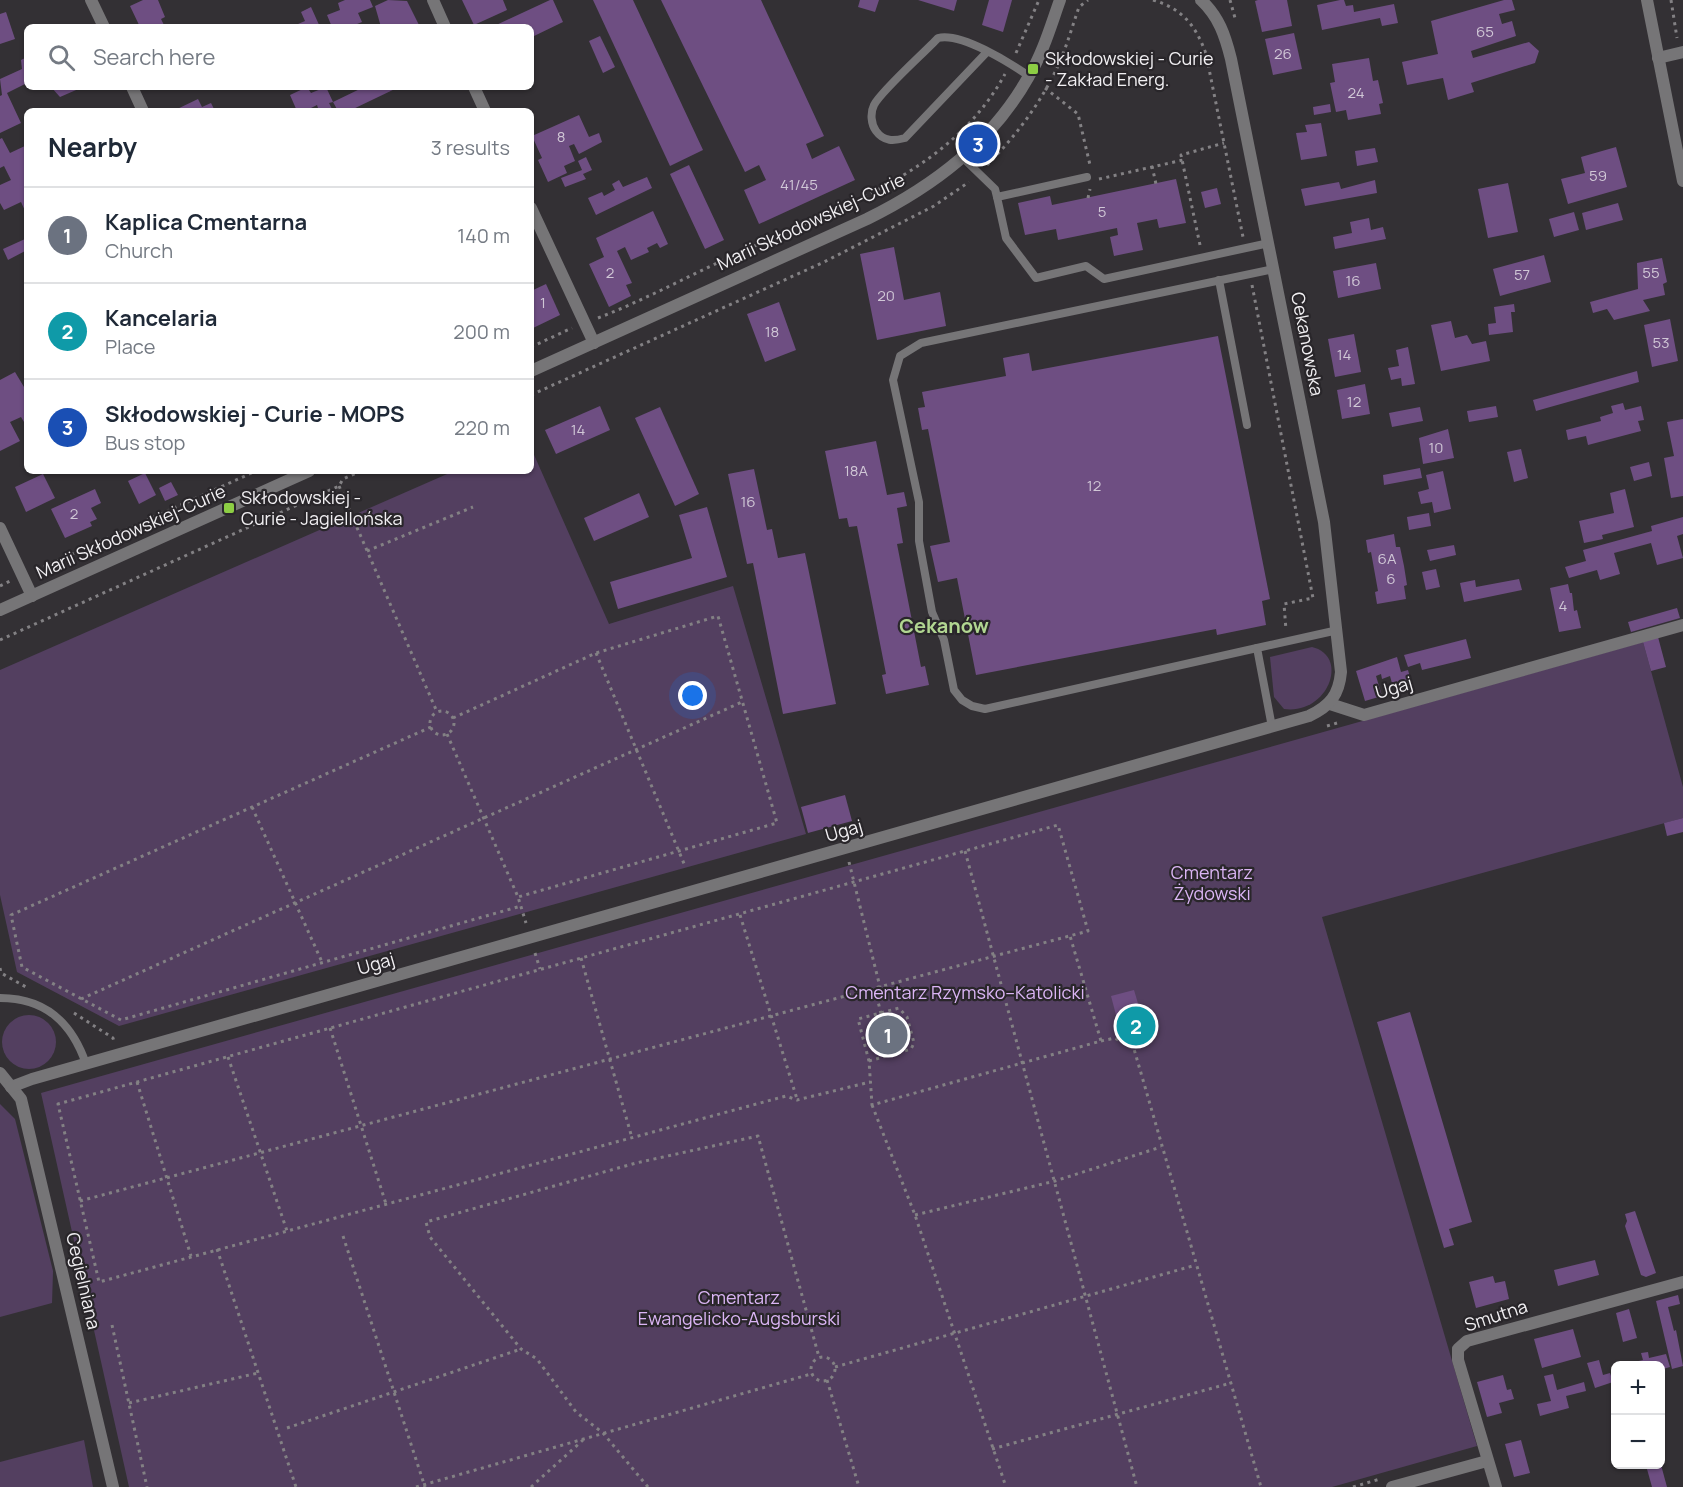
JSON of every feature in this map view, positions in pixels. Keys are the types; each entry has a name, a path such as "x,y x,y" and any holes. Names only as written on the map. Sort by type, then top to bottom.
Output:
{"street":[{"path":"91,0 103,24"},
{"path":"433,0 444,24"},
{"name":"Marii Skłodowskiej-Curie","path":"534,370 906,199 938,178 978,144 1004,114 1029,76 1060,0"},
{"name":"Cekanowska","path":"1201,0 1213,11 1224,33 1269,243 1324,522 1338,630 1340,682 1330,704"},
{"path":"1647,0 1683,181"},
{"path":"1658,58 1683,52"},
{"path":"133,90 142,108"},
{"path":"475,90 484,108"},
{"path":"534,214 594,343"},
{"name":"Marii Skłodowskiej-Curie","path":"0,610 302,474"},
{"path":"0,528 32,596"},
{"name":"Ugaj","path":"11,1087 1272,727 1309,716 1330,704 1364,715 1683,625"},
{"name":"Cegielniana","path":"0,1073 21,1099 113,1487"},
{"name":"Smutna","path":"1487,1461 1458,1360 1458,1349 1467,1341 1683,1282"},
{"path":"1392,1487 1487,1461 1496,1487"}],"lane":[{"path":"986,53 905,138 895,141 884,139 876,131 872,122 875,102 938,38 948,35 957,38 1011,64 1029,76"},
{"path":"963,157 995,189 1006,238 1036,278 1086,266 1104,279 1269,243"},
{"path":"997,197 1089,173"},
{"path":"1274,269 921,343 900,356 893,380 920,502 919,541 932,612 944,640 951,682 962,700 972,706 985,709 1338,630"},
{"path":"1219,280 1247,424"},
{"path":"1257,648 1272,727"},
{"path":"0,998 31,1002 57,1017 78,1040 86,1064"}],"path":[{"path":"585,322 619,310 879,190 927,162 979,113 1011,64 1028,30 1039,0"},
{"path":"1153,0 1168,4 1186,16 1198,33 1206,54 1245,248"},
{"path":"1230,0 1235,21"},
{"path":"1671,0 1678,40"},
{"path":"1045,88 1078,114 1089,173"},
{"path":"1202,257 1181,155 1224,143"},
{"path":"1088,198 1093,180 1183,160"},
{"path":"1152,166 1156,184"},
{"path":"1250,273 1304,545 1312,598 1284,604 1286,632"},
{"path":"33,572 249,474"},
{"path":"0,640 339,486 343,479 351,474"},
{"path":"339,486 437,712"},
{"path":"367,551 473,507"},
{"path":"1317,590 1318,601"},
{"path":"453,718 596,653 718,616 777,823 518,897"},
{"path":"1276,634 1296,630"},
{"path":"596,653 681,851 685,866"},
{"path":"81,999 742,702"},
{"path":"1316,729 1327,726 1346,710"},
{"path":"437,712 448,712 453,718 453,729 447,734 436,733 431,727 430,719 437,712"},
{"path":"431,727 11,915 22,967 121,1020 521,906"},
{"path":"447,734 518,897 541,970"},
{"path":"252,807 322,962"},
{"path":"80,1201 260,1151 1088,932 1058,825 58,1104 80,1201 99,1282 786,1096 797,1100 870,1082"},
{"path":"965,852 1137,1487"},
{"path":"860,859 849,862 880,987"},
{"path":"740,915 797,1100"},
{"path":"1070,936 1101,1041"},
{"path":"581,958 632,1138"},
{"path":"874,989 883,1023"},
{"path":"869,1061 911,1049 914,1043 907,1017 900,1008 858,1019 869,1061 872,1105 915,1215 952,1333 1006,1487"},
{"path":"330,1028 386,1204"},
{"path":"872,1105 1115,1038 1134,1050 1261,1487"},
{"path":"228,1057 287,1231"},
{"path":"137,1082 191,1256"},
{"path":"648,1487 603,1433 576,1412 537,1359 521,1348 430,1237 426,1222 636,1163 758,1136 819,1357"},
{"path":"915,1215 1055,1181 1161,1147"},
{"path":"343,1236 424,1486"},
{"path":"217,1250 296,1487"},
{"path":"835,1367 1196,1265"},
{"path":"112,1325 147,1487"},
{"path":"287,1428 521,1348"},
{"path":"819,1357 831,1360 835,1367 834,1375 827,1380 817,1380 811,1374 811,1365 819,1357"},
{"path":"129,1403 258,1373"},
{"path":"416,1487 811,1374"},
{"path":"827,1380 859,1487"},
{"path":"992,1449 1231,1383"},
{"path":"531,1487 584,1439"}],"green space":[{"path":"534,455 609,624 733,586 806,834 119,1026 17,972 0,895 0,670 447,474 534,474"},
{"path":"1643,642 1683,787 1683,818 1322,917 1477,1446 1332,1487 129,1487 41,1093"},
{"path":"1312,647 1324,652 1330,661 1329,684 1312,703 1299,708 1284,709 1274,697 1270,657"},
{"path":"24,1015 34,1015 44,1019 52,1027 56,1042 52,1057 44,1065 34,1069 24,1069 14,1065 6,1057 2,1047 2,1037 6,1027 14,1019"},
{"path":"0,1104 15,1119 53,1271 52,1303 0,1317"},
{"path":"84,1440 93,1487 0,1487 0,1462"}],"building":[{"path":"143,0 158,0 165,17 161,19 164,24 139,24 130,6"},
{"path":"345,0 370,0 373,7 358,13 362,22 357,24 331,24 327,15 340,10 338,3"},
{"path":"388,0 407,1 418,24 380,24 375,6"},
{"path":"462,0 503,0 507,10 474,24"},
{"path":"550,0 553,0 563,22 534,36 534,24 498,24"},
{"path":"593,0 633,0 703,150 670,166"},
{"path":"661,0 761,0 824,136 806,144 812,159 839,146 855,180 759,224 744,190 766,180 759,165 745,172"},
{"path":"860,0 879,0 875,12 858,7"},
{"path":"918,0 957,0 954,11"},
{"path":"989,0 1012,0 1003,32 982,25"},
{"path":"1287,0 1292,26 1262,32 1255,1"},
{"path":"1344,0 1346,6 1353,5 1354,12 1394,4 1398,23 1382,26 1380,18 1322,30 1317,5"},
{"path":"1504,0 1512,0 1515,10 1499,14 1502,24 1512,21 1516,36 1471,51 1473,58 1529,42 1539,51 1535,63 1471,83 1474,92 1448,100 1443,78 1407,85 1402,62 1438,54 1431,21"},
{"path":"311,7 319,24 298,24 305,21 301,12"},
{"path":"6,12 15,39 0,44 0,14"},
{"path":"1294,33 1302,69 1273,75 1265,39"},
{"path":"600,36 615,67 603,73 589,41"},
{"path":"24,58 24,84 7,93 21,123 0,133 0,96 2,95 0,79 22,69 21,60"},
{"path":"1369,58 1373,81 1378,80 1383,103 1379,104 1381,114 1348,120 1346,110 1336,112 1330,83 1335,82 1332,64"},
{"path":"54,90 76,90 60,97"},
{"path":"301,90 309,90 311,93 327,90 333,102 329,103 332,108 318,108 317,105 311,108 296,108 290,95"},
{"path":"358,90 393,90 355,108 336,108 333,102"},
{"path":"198,99 202,107 211,103 214,108 179,108"},
{"path":"1330,104 1331,112 1314,115 1313,107"},
{"path":"579,115 589,137 599,133 602,142 579,154 574,144 569,146 575,161 564,166 567,173 548,182 538,160 542,158 534,135"},
{"path":"1321,123 1327,156 1301,160 1296,133 1307,132 1305,125"},
{"path":"2,138 10,153 24,146 24,208 21,202 4,210 0,203 0,185 11,180 4,166 0,168 0,139"},
{"path":"1616,147 1627,187 1568,204 1561,179 1585,173 1581,157"},
{"path":"1375,148 1378,162 1357,166 1355,151"},
{"path":"586,157 592,170 583,174 586,179 565,187 561,178 582,170 578,161"},
{"path":"689,165 724,240 705,249 670,174"},
{"path":"647,177 652,188 596,215 588,198 602,192 604,196 615,190 612,184 619,180 623,187"},
{"path":"1176,179 1186,223 1159,228 1157,219 1137,223 1143,250 1114,256 1110,237 1118,235 1117,228 1058,240 1056,229 1025,235 1018,203 1050,196 1052,205"},
{"path":"1375,180 1377,193 1305,206 1301,189 1339,182 1341,189"},
{"path":"1508,183 1518,232 1488,238 1478,189"},
{"path":"1217,188 1221,204 1205,208 1201,192"},
{"path":"1618,203 1623,220 1586,230 1582,213"},
{"path":"653,211 668,244 660,248 657,243 647,248 649,252 631,260 625,247 617,251 632,283 626,285 631,296 609,307 589,264 604,257 596,238"},
{"path":"1574,212 1579,230 1554,237 1549,219"},
{"path":"1369,218 1371,230 1383,227 1386,239 1335,249 1333,237 1352,233 1350,222"},
{"path":"24,239 24,252 8,260 3,249"},
{"path":"894,247 904,300 940,292 946,326 877,340 860,254"},
{"path":"1544,255 1551,282 1500,296 1493,269"},
{"path":"1662,258 1667,282 1663,284 1665,295 1643,300 1650,311 1614,320 1607,309 1593,313 1590,302 1638,289 1637,263"},
{"path":"1376,263 1381,289 1338,298 1333,271"},
{"path":"546,284 560,315 534,328 534,290"},
{"path":"779,302 796,350 765,362 747,314"},
{"path":"1514,304 1515,312 1511,312 1513,332 1489,335 1488,324 1496,323 1494,307"},
{"path":"1670,319 1678,361 1652,367 1644,325"},
{"path":"1451,321 1455,338 1467,335 1472,344 1486,341 1490,361 1441,371 1431,325"},
{"path":"1354,334 1361,372 1335,377 1328,339"},
{"path":"1218,336 1270,599 1262,601 1266,625 1217,635 1216,629 976,675 957,578 938,582 930,546 950,542 928,429 922,430 918,408 925,407 922,392 1006,376 1003,358 1029,353 1032,371"},
{"path":"1408,347 1415,384 1402,386 1401,378 1391,380 1388,368 1399,366 1396,350"},
{"path":"1637,371 1639,382 1536,411 1533,400"},
{"path":"15,372 24,387 24,422 21,417 10,422 20,441 0,451 0,380"},
{"path":"1365,384 1370,414 1342,419 1337,390"},
{"path":"1623,403 1625,410 1641,406 1644,420 1638,421 1641,431 1588,445 1586,436 1568,440 1566,430 1601,421 1600,417 1613,413 1611,406"},
{"path":"600,406 610,430 556,454 545,430"},
{"path":"1496,406 1498,417 1469,422 1467,411"},
{"path":"660,407 699,494 675,506 635,418"},
{"path":"1420,407 1423,421 1392,427 1389,413"},
{"path":"1683,419 1683,496 1671,498 1664,458 1674,456 1667,422"},
{"path":"1448,429 1454,458 1423,464 1419,438"},
{"path":"876,441 887,495 904,492 907,506 897,508 903,543 897,544 921,667 925,666 929,685 886,694 882,675 886,674 857,526 849,527 847,518 839,519 825,451"},
{"path":"1521,449 1528,478 1514,482 1507,452"},
{"path":"1649,462 1652,476 1634,481 1630,467"},
{"path":"1420,468 1422,478 1384,485 1383,475"},
{"path":"754,469 767,530 772,529 778,558 805,553 836,704 783,714 753,563 747,564 728,474"},
{"path":"1443,471 1451,509 1434,513 1432,502 1421,504 1418,492 1429,489 1426,475"},
{"path":"43,474 55,498 26,512 15,487"},
{"path":"146,474 156,495 139,504 128,481"},
{"path":"171,482 178,495 165,501 159,488"},
{"path":"95,489 101,503 91,508 97,519 90,522 92,526 65,538 51,509"},
{"path":"1625,489 1634,527 1602,535 1603,539 1584,543 1579,521 1614,513 1610,493"},
{"path":"639,493 649,517 594,541 584,518"},
{"path":"707,507 727,577 618,609 610,582 692,558 679,515"},
{"path":"1429,513 1431,526 1409,530 1407,517"},
{"path":"1683,517 1683,534 1677,536 1683,558 1657,565 1651,543 1614,553 1620,574 1600,580 1597,570 1569,578 1565,567 1586,561 1583,550 1652,531 1651,526"},
{"path":"1394,534 1396,547 1400,547 1404,566 1407,585 1404,586 1406,599 1377,604 1375,592 1378,591 1371,552 1368,553 1366,540"},
{"path":"1454,545 1456,555 1430,561 1427,550"},
{"path":"1436,569 1440,587 1426,590 1422,572"},
{"path":"1519,579 1522,590 1464,602 1460,583 1475,580 1476,587"},
{"path":"1568,584 1570,593 1572,593 1574,611 1577,610 1581,628 1559,632 1550,588"},
{"path":"1677,608 1680,618 1631,632 1628,622"},
{"path":"1658,637 1666,667 1651,671 1643,642"},
{"path":"1466,639 1471,658 1422,670 1420,663 1408,667 1404,655"},
{"path":"1397,657 1401,672 1408,670 1411,681 1393,687 1390,676 1382,679 1381,674 1376,676 1382,696 1365,701 1356,671"},
{"path":"845,795 852,821 808,833 801,807"},
{"path":"1683,818 1683,832 1667,836 1664,823"},
{"path":"1134,990 1148,1037 1133,1041 1125,1013 1116,1015 1111,996"},
{"path":"1410,1012 1472,1222 1449,1229 1454,1245 1444,1248 1377,1022"},
{"path":"902,1017 909,1043 875,1055 867,1027"},
{"path":"1635,1211 1656,1273 1646,1277 1641,1275 1625,1226 1627,1221 1625,1214"},
{"path":"1595,1260 1599,1275 1558,1286 1554,1270"},
{"path":"1493,1276 1495,1283 1505,1281 1509,1299 1476,1308 1469,1282"},
{"path":"1678,1295 1680,1304 1668,1307 1674,1331 1676,1330 1683,1366 1672,1369 1656,1301"},
{"path":"1629,1309 1637,1338 1623,1342 1616,1313"},
{"path":"1573,1329 1581,1357 1542,1368 1534,1339"},
{"path":"1648,1352 1649,1358 1666,1354 1670,1367 1665,1368 1665,1361 1638,1361 1643,1360 1641,1353"},
{"path":"1599,1360 1603,1375 1610,1373 1611,1383 1595,1388 1587,1363"},
{"path":"1553,1374 1557,1390 1584,1382 1586,1391 1566,1396 1569,1408 1540,1416 1537,1404 1551,1401 1544,1376"},
{"path":"1503,1375 1507,1390 1511,1389 1514,1399 1499,1403 1502,1413 1487,1417 1477,1382"},
{"path":"1521,1440 1530,1473 1514,1477 1505,1444"},
{"path":"1647,1469 1662,1469 1667,1487 1652,1487"}],"place":[{"name":"Skłodowskiej - Curie - Zakład Energ.","path":"1033,69"},
{"name":"Skłodowskiej - Curie - MOPS","path":"978,144"},
{"name":"Skłodowskiej - Curie - Jagiellońska","path":"229,508"},
{"name":"Kancelaria","path":"1136,1026"},
{"name":"Kaplica Cmentarna","path":"888,1035"}],"district":[{"name":"Cekanów","path":"944,626"}],"park label":[{"name":"Cmentarz Żydowski","path":"1212,883"},
{"name":"Cmentarz Rzymsko–Katolicki","path":"965,993"},
{"name":"Cmentarz Ewangelicko-Augsburski","path":"739,1308"}]}
